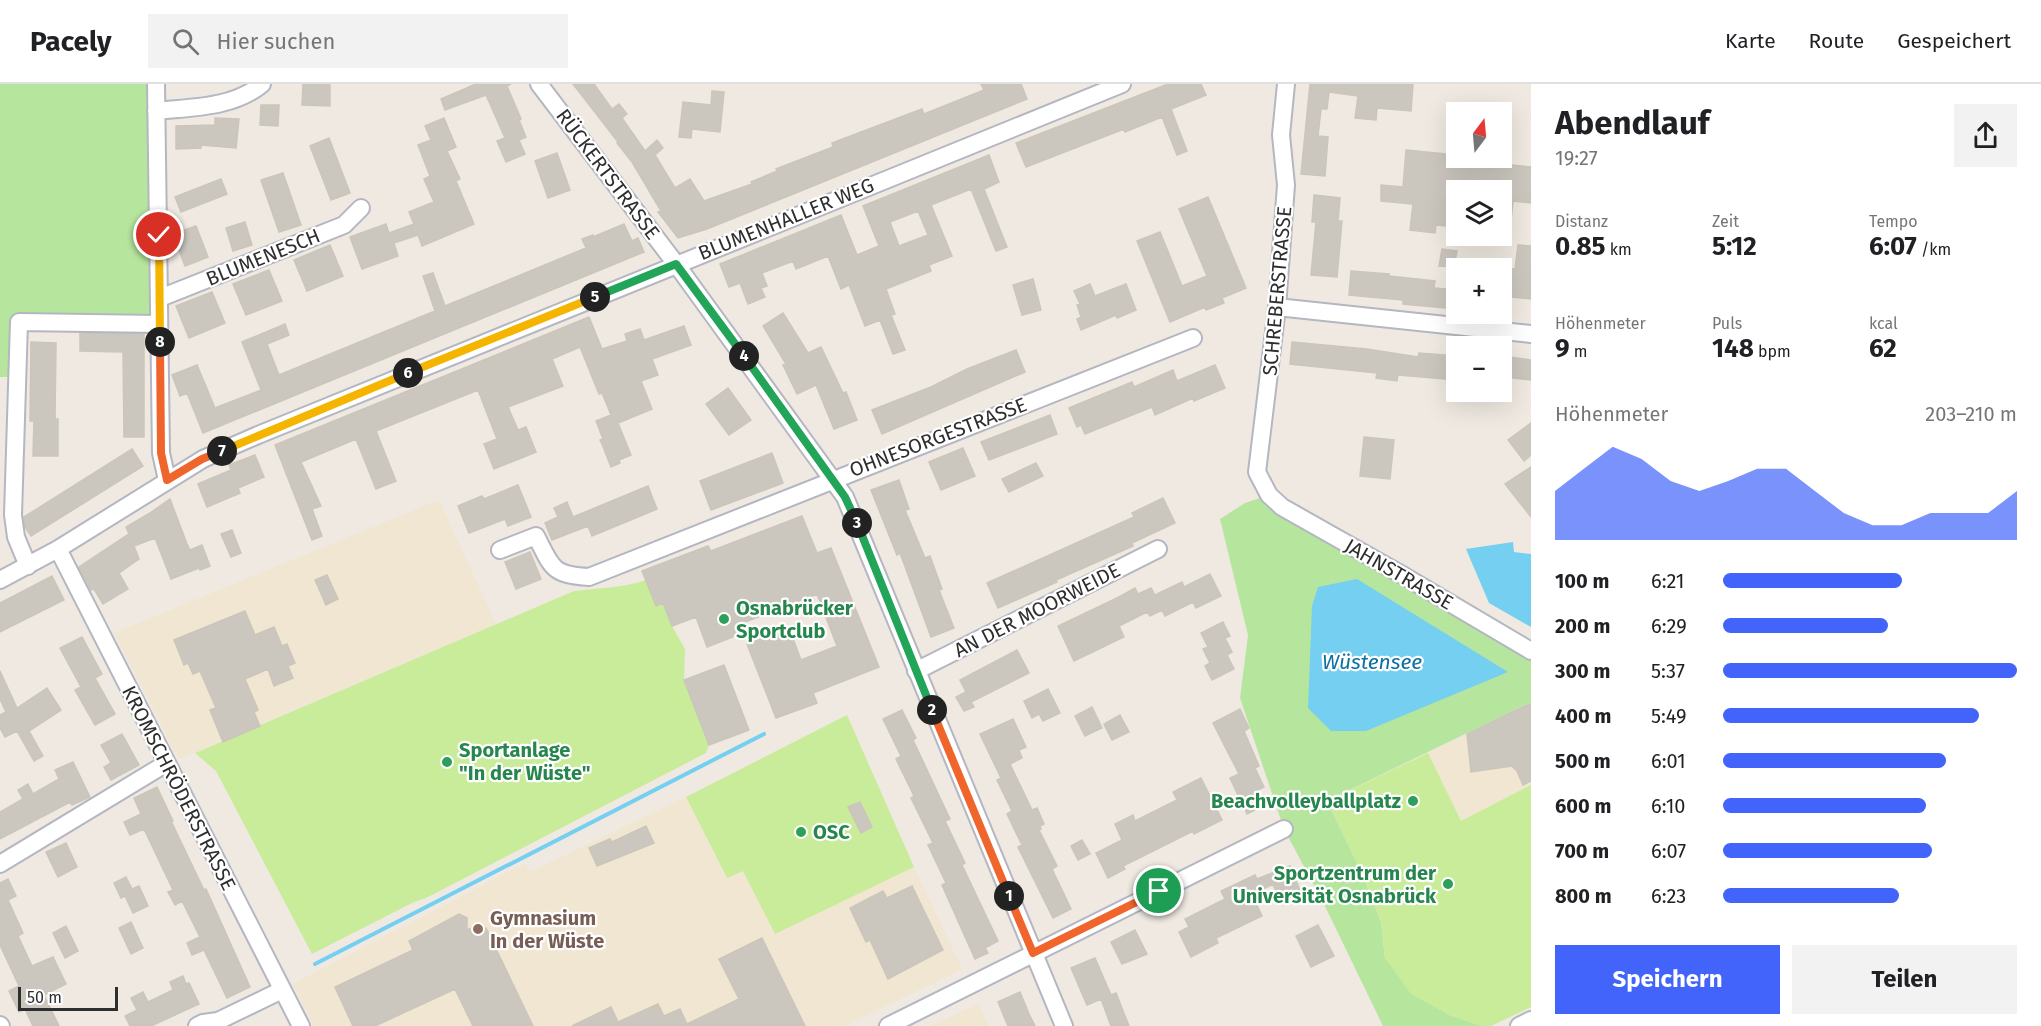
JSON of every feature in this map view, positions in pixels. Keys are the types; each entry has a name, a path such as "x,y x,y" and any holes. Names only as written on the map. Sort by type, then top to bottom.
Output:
{"street":[{"path":"156,84 161,453 167,480"},
{"path":"156,111 210,106 250,94 262,84"},
{"name":"RÜCKERTSTRASSE","path":"539,84 676,264 845,497 1064,1026"},
{"name":"BLUMENHALLER WEG","path":"0,580 58,549 202,459 1122,84"},
{"name":"SCHREBERSTRASSE","path":"1269,495 1257,472 1277,307 1287,185 1281,135 1286,84"},
{"name":"BLUMENESCH","path":"160,298 344,225 361,208"},
{"path":"1277,307 1531,334"},
{"path":"28,566 16,537 13,515 19,322 159,324"},
{"name":"OHNESORGESTRASSE","path":"500,550 536,536 552,567 567,576 589,577 1192,338"},
{"name":"JAHNSTRASSE","path":"1269,495 1282,507 1531,651"},
{"name":"KROMSCHRÖDERSTRASSE","path":"58,549 301,1026"},
{"name":"AN DER MOORWEIDE","path":"916,671 1158,549"},
{"path":"0,864 167,763"},
{"path":"888,1026 1284,829"},
{"path":"196,1026 218,1021 282,990"},
{"path":"1519,1026 1531,1020"}],"shaded area":[{"path":"439,500 496,624 179,759 114,633"},
{"path":"1531,703 1531,785 1461,821 1428,753"},
{"path":"686,797 726,878 743,870 775,934 914,867 962,969 845,1026 314,1026 293,984 525,863 530,872"},
{"path":"978,1004 989,1026 930,1026"}],"green space":[{"path":"0,84 148,84 152,318 15,317 14,377 0,377"},
{"path":"1269,495 1531,651 1531,702 1327,801 1361,871 1381,922 1385,958 1447,1014 1482,1026 1383,1026 1324,904 1284,829 1240,698 1248,635 1220,519 1245,503"},
{"name":"Sportanlage \"In der Wüste\"","path":"646,580 655,605 663,603 672,626 685,649 684,680 709,745 706,753 426,898 312,954 216,771 195,753 574,591 619,586"},
{"name":"OSC","path":"847,715 914,867 775,934 743,871 727,878 686,797"},
{"name":"Sportzentrum der Universität Osnabrück","path":"1428,753 1461,821 1531,785 1531,1007 1491,1026 1482,1026 1447,1014 1411,994 1385,958 1381,922 1361,871 1327,801"}],"water":[{"path":"1513,542 1514,552 1531,554 1531,627 1489,603 1466,549"},
{"name":"Wüstensee","path":"1357,579 1508,672 1366,731 1331,731 1308,708 1312,606 1318,587"}],"building":[{"path":"303,84 330,85 330,106 302,105"},
{"path":"476,84 511,84 507,86 526,137 519,140 525,154 506,162 497,141 505,138 486,95 445,110 441,99"},
{"path":"573,84 594,84 612,109 619,104 627,114 622,118 645,151 657,140 663,148 655,155 675,188 690,179 704,201 752,184 751,182 777,171 776,169 833,147 832,143 922,109 924,114 984,90 981,84 1021,84 1027,99 707,229 678,238 658,212 661,211 632,162"},
{"path":"1168,84 1201,84 1206,95 1171,109 1187,151 1177,155 1162,117 1125,132 1124,129 1026,167 1016,143"},
{"path":"1310,84 1413,84 1411,111 1377,108 1376,120 1355,118 1358,96 1329,92 1327,109 1321,109 1318,136 1328,137 1325,176 1301,174"},
{"path":"712,91 724,92 720,132 692,129 691,138 679,137 683,102 711,105"},
{"path":"261,105 279,105 278,126 260,125"},
{"path":"215,118 239,119 236,148 201,145 201,148 176,149 176,126 215,125"},
{"path":"444,118 456,147 447,151 460,179 456,181 474,224 422,246 418,235 394,243 398,256 362,269 350,237 386,224 389,233 414,224 409,212 434,202 424,179 430,176 418,145 431,140 425,126"},
{"path":"329,138 350,193 331,200 310,146"},
{"path":"1406,150 1446,154 1446,168 1512,168 1512,165 1531,167 1531,203 1513,201 1512,211 1512,180 1446,180 1446,226 1436,225 1435,233 1410,230 1413,204 1381,201 1381,185 1403,187"},
{"path":"557,153 570,190 548,198 535,161"},
{"path":"989,155 999,182 984,189 1007,247 996,251 971,189 931,205 952,256 929,265 931,271 886,289 895,314 891,315 905,350 893,354 880,320 865,326 849,285 841,289 828,256 796,269 793,261 762,273 767,286 761,288 765,297 748,304 740,283 729,287 720,264 841,215 857,255 879,246 863,206","holes":["918,211 928,235 899,246 890,222"]},
{"path":"283,173 301,225 279,232 261,180"},
{"path":"221,179 227,194 181,212 175,197"},
{"path":"1314,195 1340,198 1338,221 1342,221 1337,277 1311,275 1316,222 1312,222"},
{"path":"1208,197 1246,288 1222,298 1224,303 1206,310 1205,307 1170,322 1137,241 1160,232 1182,286 1207,276 1179,209"},
{"path":"245,222 252,245 233,251 226,228"},
{"path":"624,224 632,241 638,238 644,252 203,433 187,393 180,396 172,375 197,365 215,408 261,390 242,342 285,324 289,335 267,344 279,375 435,311 423,276 433,273 445,306 586,248 582,239 593,235 593,237"},
{"path":"196,226 208,257 185,266 173,234"},
{"path":"330,245 343,276 307,291 294,260"},
{"path":"1518,245 1531,246 1531,299 1512,297 1512,269 1515,269"},
{"path":"1442,249 1457,251 1456,258 1446,258 1446,266 1439,266"},
{"path":"269,270 282,301 246,315 233,284"},
{"path":"1351,271 1389,274 1389,276 1435,281 1434,288 1446,289 1446,308 1403,304 1403,300 1349,295"},
{"path":"1033,279 1041,310 1022,315 1013,285"},
{"path":"1090,284 1095,296 1126,284 1136,310 1117,318 1116,315 1081,330 1077,319 1081,317 1077,305 1080,304 1074,291"},
{"path":"212,292 225,323 189,338 176,306"},
{"path":"783,313 808,353 821,347 843,393 846,392 857,420 834,429 816,385 797,394 783,365 786,364 763,326"},
{"path":"589,317 602,349 627,341 625,334 640,329 644,340 684,326 691,345 652,359 658,375 641,381 652,409 618,423 631,455 619,460 620,463 611,467 600,440 603,439 596,421 611,415 602,393 599,394 580,347 552,359 563,386 508,407 518,430 526,427 536,452 494,469 484,444 497,439 478,390 376,431 396,481 376,489 356,439 301,462 321,506 312,509 322,536 312,540 275,445"},
{"path":"80,333 144,334 144,437 124,437 123,352 80,351"},
{"path":"31,342 56,343 55,419 58,419 58,456 33,456 34,421 30,421"},
{"path":"1292,342 1367,349 1418,357 1419,353 1446,355 1446,379 1398,375 1397,381 1376,378 1377,373 1290,364"},
{"path":"1016,350 1025,372 882,434 872,410"},
{"path":"1512,357 1531,360 1531,380 1512,378"},
{"path":"1215,365 1225,388 1194,401 1193,398 1155,415 1152,407 1085,434 1081,425 1077,427 1069,408 1132,382 1134,387 1173,370 1177,381"},
{"path":"728,388 751,420 729,435 706,404"},
{"path":"1050,415 1057,434 989,460 981,442"},
{"path":"1531,423 1531,455 1524,461 1508,440"},
{"path":"1364,437 1394,440 1390,479 1360,476"},
{"path":"963,448 975,476 941,490 929,462"},
{"path":"132,449 143,466 31,536 25,527 24,517"},
{"path":"772,453 783,483 711,510 700,481"},
{"path":"255,455 264,477 238,488 240,493 207,507 198,484 231,470 229,465"},
{"path":"1036,463 1043,476 1009,492 1002,479"},
{"path":"1531,467 1531,517 1505,484"},
{"path":"899,480 909,509 905,510 925,558 930,556 942,589 939,590 954,628 931,637 900,553 897,555 871,490"},
{"path":"518,485 531,517 508,526 505,519 469,533 458,506 482,496 484,499"},
{"path":"648,486 657,509 592,536 588,526 552,540 545,523 558,517 554,508 567,502 573,517"},
{"path":"1163,498 1175,523 1132,543 1133,546 998,608 987,583 1134,517 1132,513"},
{"path":"170,499 190,550 202,545 210,566 171,579 155,538 134,546 139,559 119,573 128,589 103,604 94,589 91,590 79,567 129,534 126,527"},
{"name":"Osnabrücker Sportclub","path":"802,516 817,553 831,548 879,667 813,693 817,703 776,718 747,644 789,628 801,660 837,646 817,594 745,622 748,631 707,647 696,617 672,626 663,603 656,606 642,571 708,546 711,551"},
{"path":"232,530 241,553 231,557 221,534"},
{"path":"530,552 541,579 516,589 505,562"},
{"path":"1210,574 1221,596 1196,608 1193,602 1165,616 1162,610 1150,616 1147,612 1119,626 1124,637 1074,661 1058,626 1135,588 1138,594 1151,588 1155,595 1182,582 1184,587"},
{"path":"327,575 338,599 326,605 315,580"},
{"path":"52,576 64,600 0,632 0,603"},
{"path":"245,611 255,635 274,627 282,646 287,644 295,663 288,666 293,678 274,686 268,669 245,679 258,710 254,712 260,726 223,742 210,710 216,708 200,671 193,674 188,663 184,665 174,640"},
{"path":"1223,622 1230,636 1225,638 1232,652 1227,655 1234,669 1212,680 1205,666 1210,663 1203,649 1208,647 1201,633"},
{"path":"82,637 102,674 95,678 115,714 95,725 75,690 81,687 60,648"},
{"path":"1017,650 1029,673 971,702 974,707 964,711 956,697 966,692 960,680"},
{"path":"724,665 749,730 709,745 684,680"},
{"path":"0,671 17,708 47,688 61,710 29,731 43,756 34,761 17,731 5,737 0,728 0,715 6,712 0,699"},
{"path":"1048,689 1060,713 1043,721 1039,714 1032,718 1024,701"},
{"path":"1531,703 1531,781 1523,785 1517,771 1512,766 1471,772 1467,734"},
{"path":"1092,707 1102,728 1085,736 1075,716"},
{"path":"1240,709 1249,728 1244,731 1259,766 1255,768 1264,787 1258,790 1265,805 1247,814 1230,778 1239,774 1213,723"},
{"path":"902,710 916,738 913,740 950,819 945,821 965,863 962,865 998,941 985,948 988,953 975,959 942,885 946,883 928,845 933,843 911,798 914,796 896,759 901,756 883,719"},
{"path":"1120,715 1129,732 1112,740 1104,724"},
{"path":"1013,719 1026,747 1019,750 1022,758 1010,764 1032,810 1037,808 1044,824 1039,830 1057,866 1052,869 1071,909 1053,918 1018,847 1022,845 1007,814 1012,811 997,780 1001,778 980,734"},
{"path":"122,734 139,765 111,780 104,767 111,763 101,745"},
{"path":"73,762 90,797 72,805 70,802 0,839 0,812 23,799 18,790 28,784 33,794 59,779 55,770"},
{"path":"1201,778 1222,820 1194,834 1193,831 1123,866 1125,869 1108,878 1096,853 1122,840 1115,824 1133,815 1135,821 1177,800 1173,792"},
{"path":"157,787 250,987 227,998 204,950 192,955 187,943 200,937 182,901 175,905 168,892 173,890 144,829 130,835 124,822 141,814 134,798"},
{"path":"860,802 872,827 861,833 848,807"},
{"path":"646,826 654,843 597,866 589,848 610,839 612,842"},
{"path":"1082,840 1090,854 1078,860 1071,846"},
{"path":"66,843 77,867 58,877 46,852"},
{"path":"1290,866 1302,895 1281,904 1273,884 1252,895 1262,916 1216,938 1218,943 1191,957 1179,932 1189,927 1185,919 1225,899 1221,891 1255,875 1257,879"},
{"path":"126,877 132,889 139,886 148,906 133,913 125,896 121,898 114,883"},
{"path":"8,879 16,896 8,900 23,933 18,936 32,966 53,957 66,984 44,995 59,1026 33,1026 25,1009 19,1012 9,991 19,986 0,945 0,883"},
{"path":"912,886 943,950 888,979 870,940 866,942 850,908 883,891 887,898"},
{"path":"459,914 467,918 467,930 480,924 482,930 486,928 533,1026 473,1026 455,989 375,1026 353,1026 335,987 413,950 409,941"},
{"path":"131,922 143,948 131,954 119,928"},
{"path":"1318,925 1334,956 1311,967 1296,936"},
{"path":"66,926 78,951 65,958 53,933"},
{"path":"1135,930 1147,954 1122,964 1111,942"},
{"path":"762,938 805,1026 572,1026 611,1007 618,1022 658,1004 664,1016 680,1009 687,1024 739,999 719,959"},
{"path":"1095,958 1111,995 1116,993 1129,1026 1111,1026 1101,999 1087,1005 1071,968"},
{"path":"183,976 199,1004 151,1026 130,1026 125,1016 137,1010 131,998 143,992 148,1002 173,990 170,982"},
{"path":"1020,992 1035,1026 1008,1026 998,1002"}],"waterway":[{"path":"315,964 764,734"}],"place":[{"name":"Osnabrücker Sportclub","path":"724,619"},
{"name":"Sportanlage \"In der Wüste\"","path":"447,762"},
{"name":"Beachvolleyballplatz","path":"1413,801"},
{"name":"OSC","path":"801,832"},
{"name":"Sportzentrum der Universität Osnabrück","path":"1448,884"},
{"name":"Gymnasium In der Wüste","path":"478,929"}],"route":[{"path":"159,235 161,453 167,480 202,459 258,435 676,264 845,497 1033,953 1159,891"}]}
